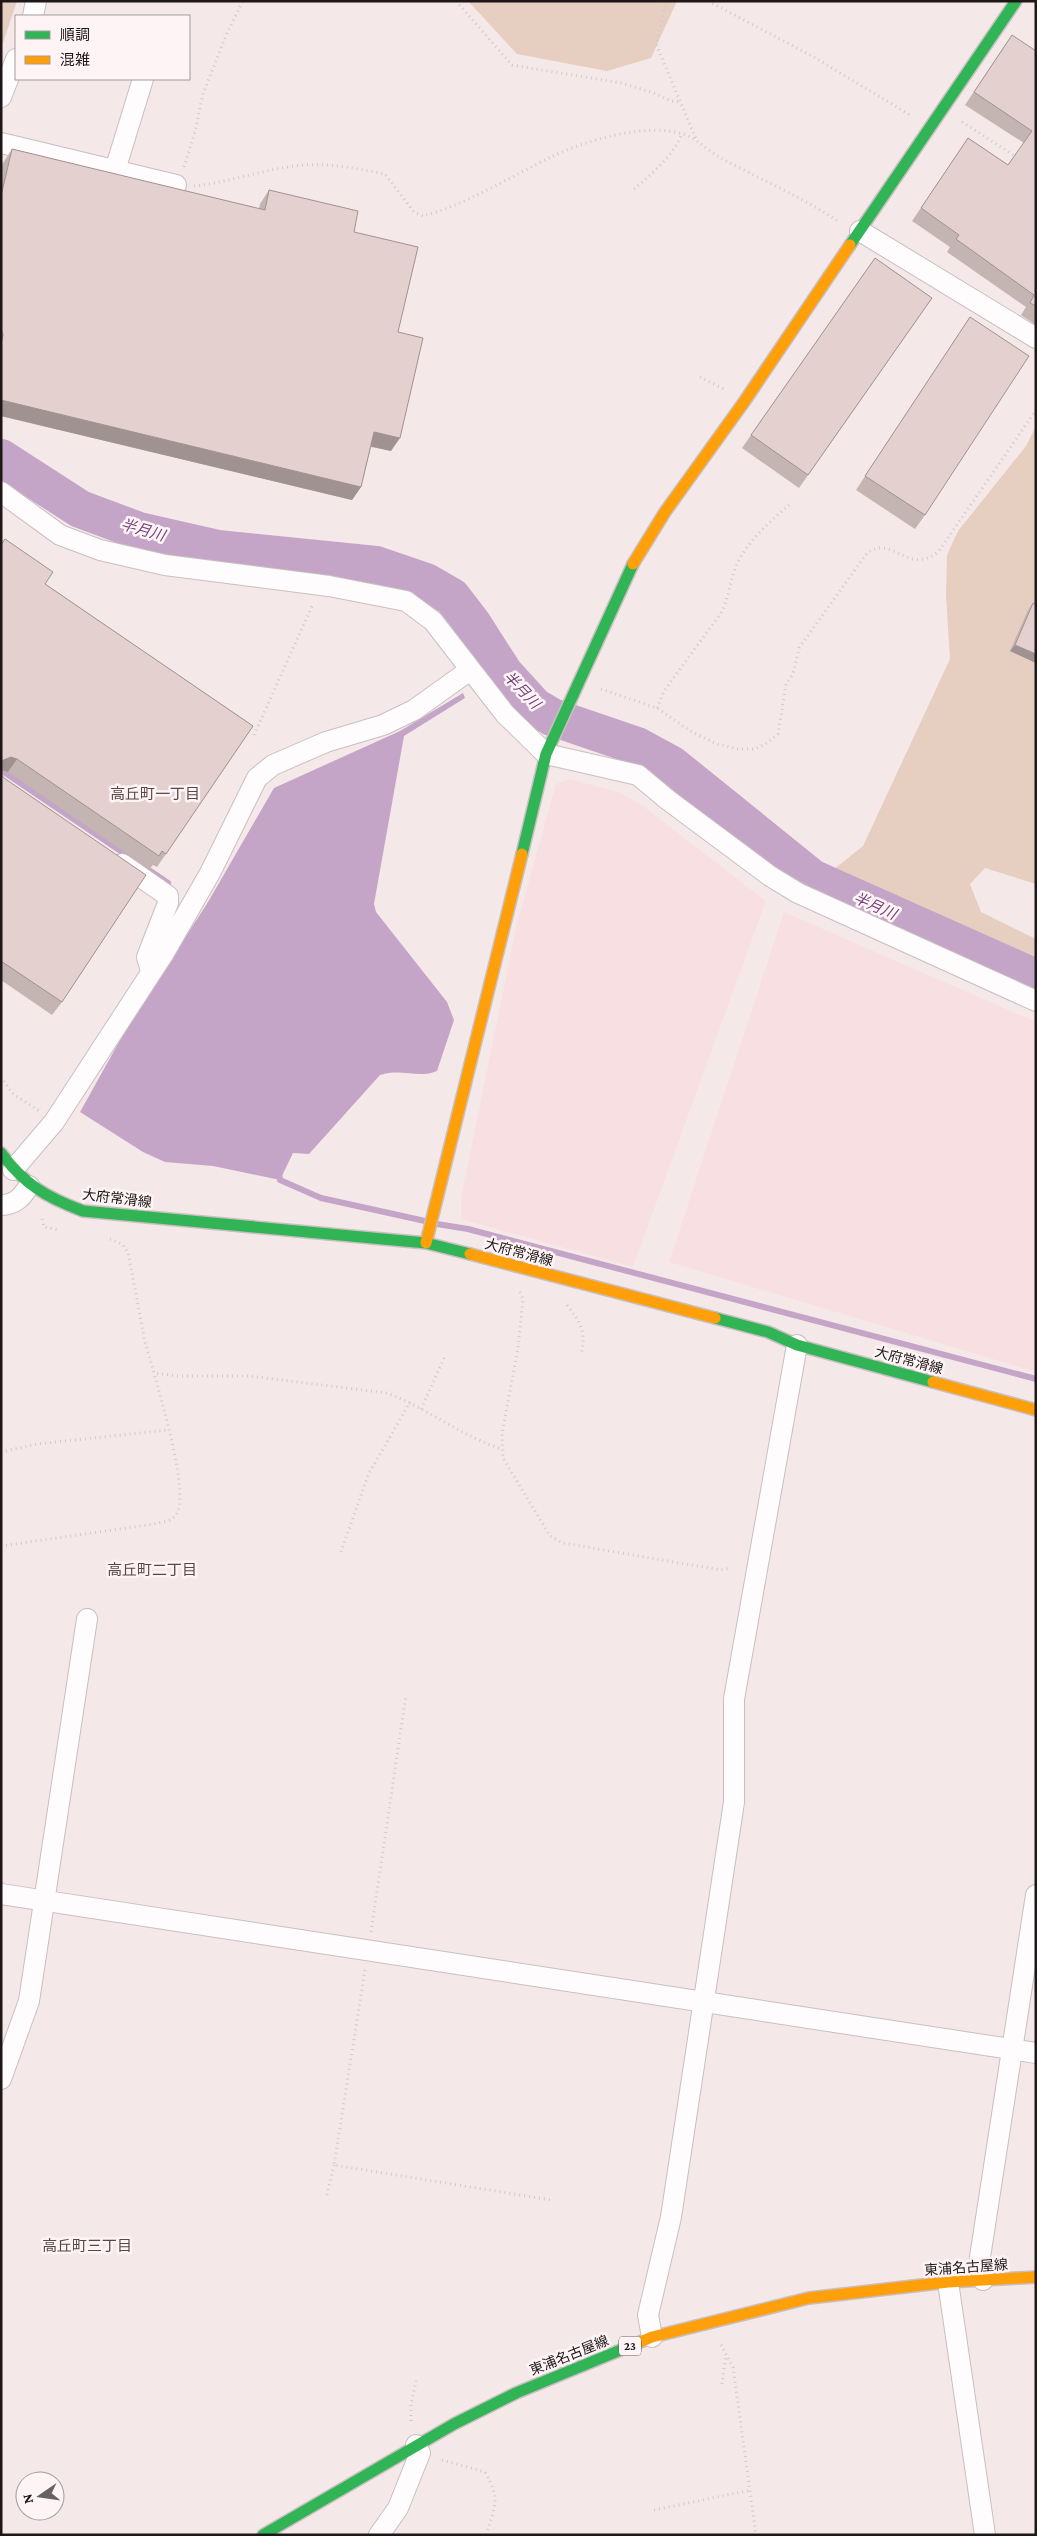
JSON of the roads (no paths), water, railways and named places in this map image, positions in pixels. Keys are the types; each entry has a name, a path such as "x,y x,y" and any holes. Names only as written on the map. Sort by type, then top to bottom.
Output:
{"main road":[{"path":"426,1243 449,1140 550,746 566,707 637,556 1016,1"},
{"name":"大府常滑線","path":"1,1153 13,1170 35,1190 83,1211 426,1243 768,1332 797,1345 1036,1410"},
{"name":"東浦名古屋線","path":"263,2535 516,2393 652,2337 809,2298 948,2282 1036,2277"}],"street":[{"path":"1,97 15,62"},
{"path":"115,170 142,80"},
{"path":"1,143 179,185"},
{"path":"859,233 1036,338"},
{"path":"1,492 60,535 100,550 165,566 318,585 406,601 433,621 505,714 550,746 638,775 668,800 770,876 798,893 1036,1001"},
{"path":"13,1170 54,1122 151,971 210,873 257,778 273,765 317,746 383,725 414,710 470,670"},
{"path":"104,852 168,896 168,903 147,957 151,971"},
{"path":"1,1206 9,1205 35,1190"},
{"path":"652,2337 648,2314 672,2217 734,1802 734,1699 797,1345"},
{"path":"1,2079 29,2001 46,1901 87,1619"},
{"path":"1,1894 369,1949 1036,2054"},
{"path":"983,2280 980,2257 1036,1896"},
{"path":"948,2282 984,2535"},
{"path":"379,2535 398,2508 419,2447"}],"waterway":[{"name":"半月川","path":"1,458 80,509 139,531 218,549 376,565 426,582 452,597 472,623 504,673 535,707 552,717 637,746 672,765 812,878 1036,978"},
{"path":"1,770 168,883"},
{"path":"279,1173 280,1180 321,1198 425,1221"},
{"path":"437,1224 468,1229 1036,1379"}],"district":[{"name":"高丘町一丁目","path":"155,794"},
{"name":"高丘町二丁目","path":"152,1570"},
{"name":"高丘町三丁目","path":"87,2246"}]}
